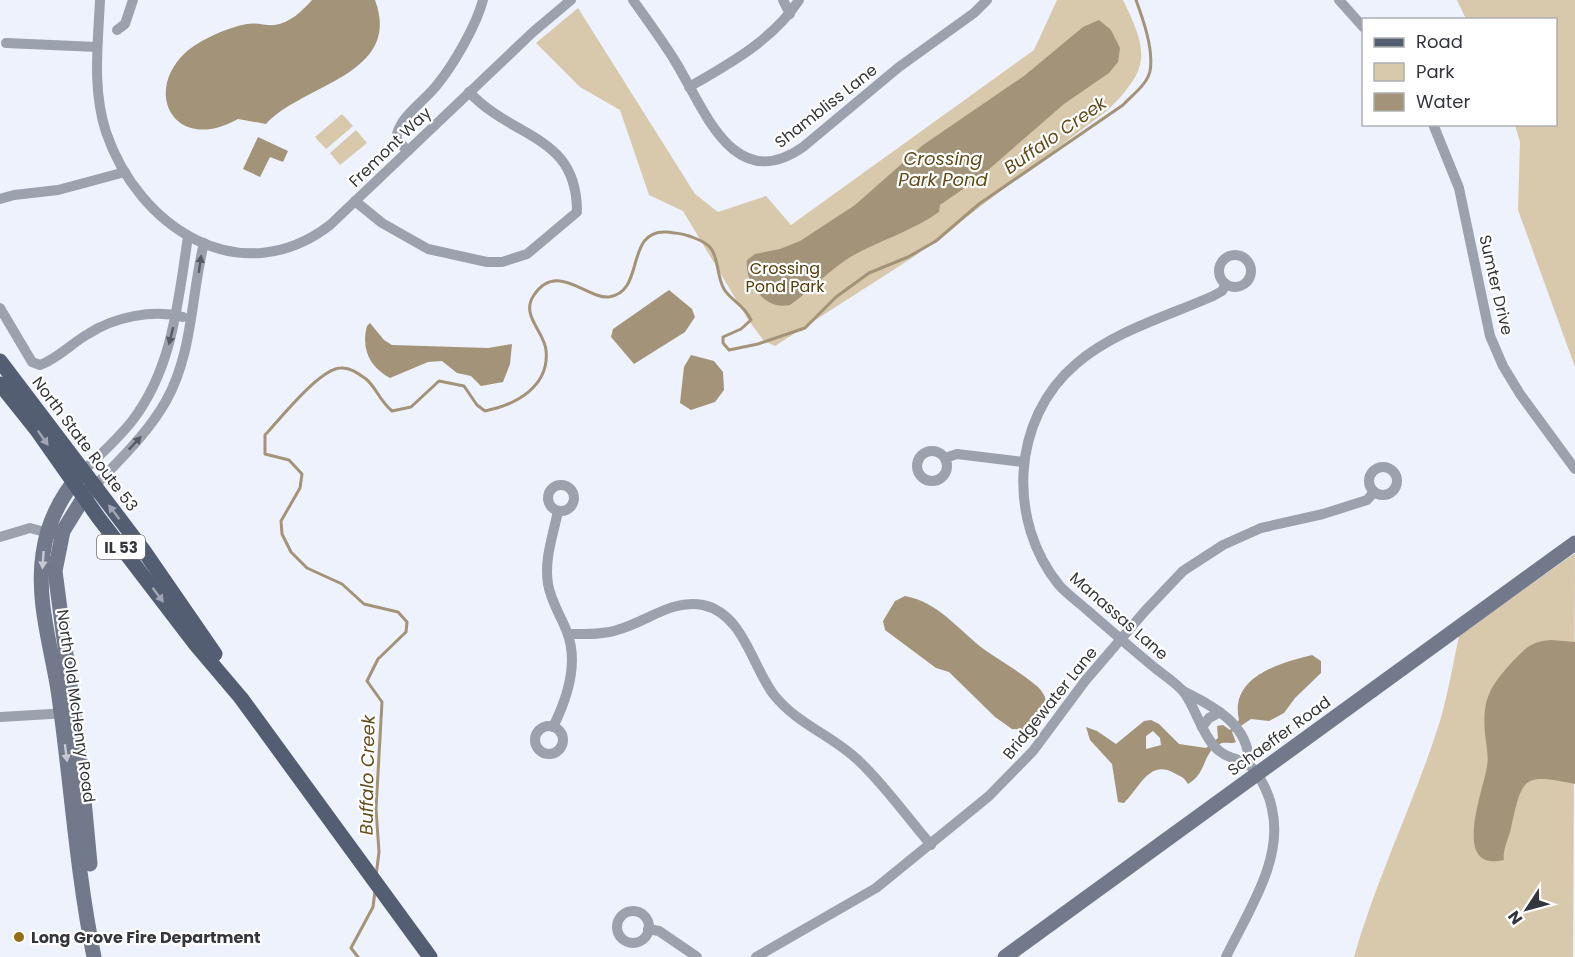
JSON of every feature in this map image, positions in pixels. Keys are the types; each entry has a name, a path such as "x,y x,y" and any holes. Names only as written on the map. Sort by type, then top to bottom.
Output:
{"main road":[{"name":"North State Route 53","path":"0,362 196,645 241,698 429,957"},
{"name":"North State Route 53","path":"0,384 78,476"}],"street":[{"name":"Fremont Way","path":"100,0 97,47 100,105 106,130 124,172 149,207 188,237 232,252 251,254 295,246 319,233 571,0"},
{"path":"117,30 124,24 133,0"},
{"path":"408,151 396,139 398,127 438,85 478,16 483,0"},
{"name":"Shambliss Lane","path":"633,0 675,61 723,141 737,153 752,161 769,162 786,159 899,67 974,13 987,0"},
{"path":"783,0 790,14"},
{"path":"689,87 756,45 790,14 799,0"},
{"path":"1339,0 1362,26"},
{"path":"6,43 97,47"},
{"path":"355,201 382,223 428,249 487,262 502,262 527,254 577,212 577,194 573,177 560,155 493,115 469,92"},
{"name":"Sumter Drive","path":"1434,126 1459,188 1491,336 1503,366 1520,394 1575,469"},
{"path":"0,200 14,195 58,190 124,172"},
{"path":"78,476 133,421 153,387 168,350 177,315 188,237"},
{"path":"90,492 146,432 167,399 179,368 191,319 204,243"},
{"name":"Manassas Lane","path":"1226,284 1222,291 1213,296 1125,334 1075,365 1044,405 1023,462 1024,506 1032,538 1060,586 1183,691 1204,732 1219,752 1253,770"},
{"path":"0,308 32,362 40,365 90,332 124,318 148,314 177,315 191,319"},
{"path":"153,387 167,399"},
{"path":"945,458 957,454 1023,462"},
{"name":"North Old McHenry Road","path":"78,476 63,494 55,536 43,554 42,593 68,713 95,957"},
{"name":"North Old McHenry Road","path":"55,536 63,531 90,492"},
{"name":"Bridgewater Lane","path":"756,957 876,888 931,845 1014,772 1121,639 1183,571 1223,545 1261,528 1323,514 1366,500 1374,492"},
{"path":"553,727 568,692 571,672 568,634 554,605 546,566 558,511"},
{"path":"0,537 30,528 55,536"},
{"name":"Schaeffer Road","path":"1005,957 1253,770 1575,543"},
{"path":"568,634 617,630 672,606 687,604 718,610 741,634 761,676 787,709 799,721 839,744 860,761 931,845"},
{"path":"1183,691 1225,716 1242,733 1249,747 1253,770 1272,808 1272,855 1226,957"},
{"path":"0,717 68,713"},
{"path":"1204,732 1209,718 1225,716"},
{"path":"648,929 659,931 697,957"}],"green space":[{"name":"Crossing Pond Park","path":"1057,0 1123,0 1137,33 1141,46 1141,58 1132,82 1123,94 1109,109 915,256 775,346 764,341 749,321 683,211 649,195 620,110 580,87 536,43 578,8 695,194 718,212 766,196 791,225 1034,50"},
{"path":"1457,0 1575,0 1575,367 1518,210 1520,142 1515,126 1557,126 1557,18 1466,18"},
{"path":"342,114 353,126 326,149 315,137"},
{"path":"356,130 367,143 340,165 330,153"},
{"path":"1575,553 1573,957 1354,957 1363,927 1440,721 1459,636"}],"water":[{"path":"312,0 375,0 380,25 375,45 362,62 344,75 282,110 266,124 238,119 216,128 198,129 183,124 172,114 167,101 166,86 172,69 191,48 232,28 251,24 275,25 286,22"},
{"name":"Crossing Park Pond","path":"1099,20 1111,30 1120,48 1118,62 1109,73 1064,104 979,178 940,205 939,212 918,225 852,256 790,305 773,304 758,293 749,278 747,260 755,254 780,249 800,241 855,205 923,145 1024,76 1083,27"},
{"path":"258,137 288,151 283,162 270,157 260,177 243,169"},
{"path":"669,290 692,309 695,317 685,332 634,364 611,337 613,329"},
{"path":"370,323 384,340 392,345 488,348 512,344 510,364 503,382 481,386 471,376 457,373 442,361 428,362 390,378 372,363 368,356 365,334"},
{"path":"691,355 714,361 723,372 724,390 715,402 691,410 680,403 684,367"},
{"path":"905,596 917,599 938,610 985,650 1038,687 1045,697 1047,708 1029,730 1012,729 995,717 949,672 936,668 885,630 883,621 895,601"},
{"path":"1551,640 1575,642 1575,784 1545,779 1528,782 1519,797 1504,860 1488,861 1478,854 1474,842 1474,826 1488,762 1484,722 1486,702 1498,678 1522,652 1533,644"},
{"path":"1312,655 1321,661 1321,673 1295,698 1284,713 1269,721 1251,719 1232,732 1236,742 1216,746 1199,774 1188,784 1174,773 1158,770 1145,778 1124,803 1118,802 1112,764 1090,740 1086,727 1097,731 1116,744 1144,721 1151,720 1159,724 1179,744 1206,748 1218,738 1217,726 1223,725 1230,730 1239,720 1238,705 1242,692 1250,682 1273,667","holes":["1153,731 1160,738 1161,745 1146,749 1146,736"]}],"waterway":[{"name":"Buffalo Creek","path":"376,876 379,852 376,809 382,702 367,681 378,659 406,632 407,622 398,612 364,604 342,584 307,568 291,552 282,534 281,521 300,488 302,474 289,460 265,454 265,435 322,376 341,368 351,370 366,379 392,411 411,407 439,381 464,386 477,405 485,411 519,399 536,384 546,363 544,343 531,316 530,302 534,295 543,285 552,281 572,284 600,296 609,297 620,293 628,284 645,240 654,234 667,232 686,235 705,243 712,250 724,289 745,310 751,320 741,329 723,337 723,343 729,350 758,344 805,328 836,297 869,273 908,257 936,241 979,204 1123,105 1135,94 1148,76 1151,63 1147,35 1136,0"},
{"name":"Buffalo Creek","path":"358,957 351,948 373,907 375,891"}],"place":[{"name":"Long Grove Fire Department","path":"19,937"}]}
